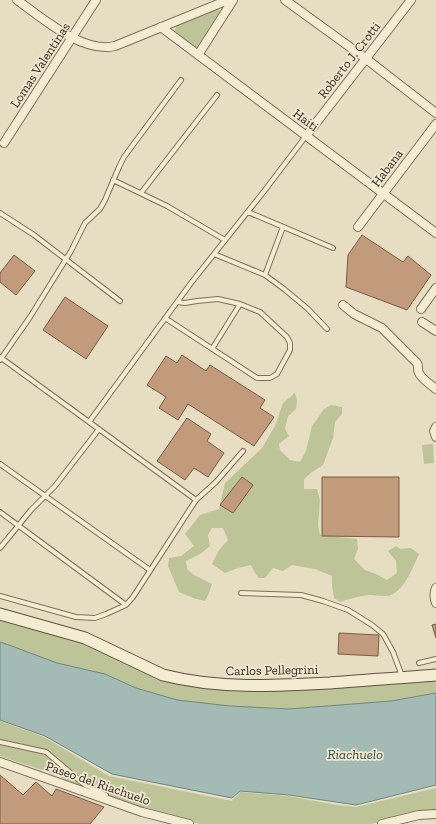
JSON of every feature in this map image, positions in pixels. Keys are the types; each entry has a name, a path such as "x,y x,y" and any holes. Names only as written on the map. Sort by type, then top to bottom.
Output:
{"street":[{"path":"18,0 63,32 81,42 95,46 110,47 161,28 228,0"},
{"name":"Lomas Valentinas","path":"4,143 96,0"},
{"path":"198,55 233,0"},
{"path":"285,0 365,58 436,113"},
{"name":"Roberto J. Crotti","path":"306,136 411,0"},
{"name":"Haiti","path":"161,28 436,233"},
{"name":"Habana","path":"358,227 436,124"},
{"path":"421,309 436,288"},
{"path":"343,305 354,314 382,328 417,363 419,373 436,389"},
{"path":"422,322 436,331"},
{"path":"436,427 434,431 436,437"},
{"path":"436,588 434,595 436,603"},
{"name":"Carlos Pellegrini","path":"0,614 85,638 163,675 190,680 231,685 269,686 436,675"},
{"name":"Paseo del Riachuelo","path":"0,762 142,812 189,824"},
{"path":"382,824 419,815 436,814"}],"lane":[{"path":"181,80 124,157 118,167 100,209 85,223 66,260 30,317 0,358 196,500"},
{"path":"141,193 217,95"},
{"path":"89,422 177,302 306,136"},
{"path":"113,180 167,206 225,240"},
{"path":"248,212 333,248"},
{"path":"0,213 34,235 120,301"},
{"path":"264,275 283,227"},
{"path":"214,254 264,275 284,288 308,309 327,329"},
{"path":"165,318 257,378 270,378 277,374 290,350 290,343 287,337 260,312 240,304 218,299 177,302"},
{"path":"212,349 240,304"},
{"path":"0,548 31,510 55,486 99,429"},
{"path":"0,596 76,617 95,618 126,605 133,597 196,500 216,482 244,451"},
{"path":"0,464 150,570"},
{"path":"0,512 126,605"},
{"path":"241,593 301,595 348,610 372,625 383,634 393,652 402,678"},
{"path":"419,663 436,659"},
{"path":"0,742 46,752 85,785 106,795 104,799"}],"green space":[{"path":"217,9 220,11 197,47 194,47 176,34 176,26 180,23"},
{"path":"295,393 297,400 296,409 288,416 285,429 289,436 279,444 280,450 290,460 300,462 306,451 312,426 324,409 331,405 342,407 342,414 335,422 333,438 323,465 304,479 304,489 317,489 320,500 318,525 320,535 357,539 358,549 354,559 365,570 387,580 397,573 396,561 388,551 396,546 401,549 411,548 419,554 408,577 400,588 391,595 366,595 340,602 334,598 332,576 315,569 292,565 283,571 273,568 265,578 259,578 251,565 225,573 212,564 219,550 228,540 223,528 212,528 208,535 210,546 200,554 186,561 187,569 194,575 212,584 205,601 179,592 168,566 169,558 181,556 194,546 185,534 200,515 219,509 225,483 262,448 275,426 283,403"},
{"path":"433,444 434,463 424,464 422,445"},
{"path":"0,620 85,643 162,679 223,689 436,676 436,693 391,701 289,709 230,706 177,700 136,688 105,674 57,663 0,642"},
{"path":"0,721 44,737 109,776 232,801 240,792 288,796 356,807 436,788 436,810 371,824 200,824 103,797 54,774 0,756"}],"water":[{"name":"Riachuelo","path":"0,642 57,663 105,674 136,688 177,700 230,706 289,709 391,701 436,693 436,785 356,805 289,795 240,791 232,798 112,774 45,736 0,720"}],"building":[{"path":"362,235 403,262 408,256 431,275 407,310 346,287 348,255"},
{"path":"14,255 35,271 16,295 0,282 0,273"},
{"path":"65,297 108,326 86,359 43,330"},
{"path":"182,355 206,371 210,365 265,400 260,408 274,417 254,446 188,404 178,420 159,408 166,397 147,385 166,356 177,363"},
{"path":"187,418 211,434 207,441 224,453 208,477 194,468 185,480 157,461"},
{"path":"242,477 253,485 233,513 220,505"},
{"path":"322,477 399,477 399,537 322,536"},
{"path":"436,624 436,638 432,625"},
{"path":"339,633 379,635 378,656 338,654"},
{"path":"0,775 23,795 36,782 52,796 56,789 104,807 90,824 0,824"}]}
